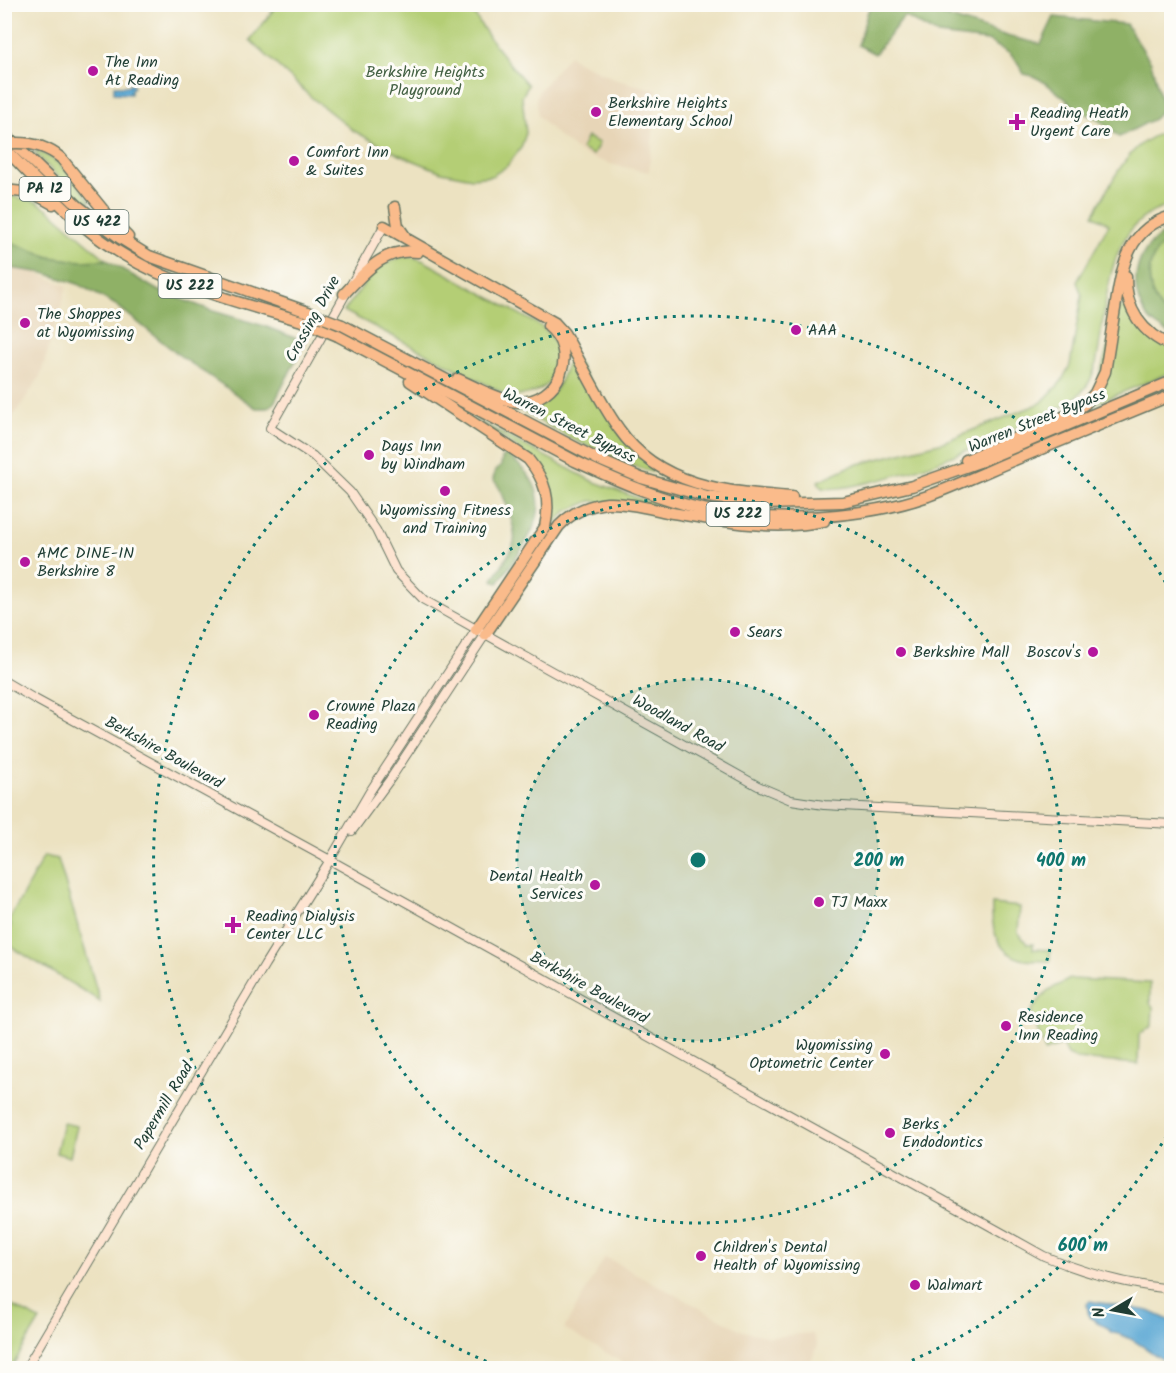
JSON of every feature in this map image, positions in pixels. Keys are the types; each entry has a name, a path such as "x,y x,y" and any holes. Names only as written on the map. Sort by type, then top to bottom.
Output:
{"highway":[{"name":"Warren Street Bypass","path":"4,134 72,201 120,238 149,256 305,317 575,461 630,486 709,510 757,516 813,516 868,511 927,496 1172,395"},
{"name":"US 222","path":"4,146 29,143 50,150 61,158 113,222 129,238 211,279"},
{"name":"Warren Street Bypass","path":"4,146 87,229 122,252 174,280 199,290 347,327 599,460 641,478 707,497 754,502 843,502 912,486 982,461 1172,381"},
{"name":"US 222","path":"4,190 26,191 44,197 87,229"},
{"path":"347,327 510,401 524,402 537,398 554,386 560,376 564,358 562,347 553,330 417,247 400,230 394,207"},
{"path":"1172,218 1142,239 1129,261 1126,281 1128,299 1137,319 1152,335 1172,346"},
{"path":"912,486 1072,413 1086,404 1103,377 1120,277 1128,251 1142,233 1155,222 1172,218"},
{"path":"382,228 555,323 564,333 619,430 643,456 664,470 690,481 732,492 843,502"},
{"path":"344,294 381,258 417,247"},
{"path":"352,344 518,452 534,466 541,480 549,503 545,528 480,632"},
{"path":"480,632 559,526 570,516 587,507 610,503 623,504 693,516 753,523 786,524 815,523 868,511"}],"main road":[{"name":"Crossing Drive","path":"270,428 382,228"},
{"name":"Woodland Road","path":"270,428 313,456 350,492 368,516 393,565 405,582 424,600 758,786 792,800 846,807 1172,824"},
{"name":"Papermill Road","path":"26,1368 265,964 330,860 392,778 480,632"},
{"name":"Berkshire Boulevard","path":"4,681 1044,1257 1112,1279 1172,1289"}],"shaded area":[{"name":"Berkshire Heights Elementary School","path":"569,55 617,80 657,90 649,172 614,165 584,155 558,136 538,116 536,99 539,91"},
{"name":"The Shoppes at Wyomissing","path":"9,261 67,286 40,377 5,428 4,262"},
{"path":"605,1257 743,1331 770,1337 812,1333 818,1346 807,1368 633,1368 564,1329"}],"green space":[{"name":"Berkshire Heights Playground","path":"278,4 469,5 496,47 528,85 522,97 526,133 521,148 507,166 492,176 472,178 442,172 400,155 354,131 311,97 250,40"},
{"path":"874,5 910,5 1010,37 1041,44 1054,17 1126,24 1151,62 1163,108 1154,119 1119,137 1040,79 1024,74 1009,53 988,41 938,35 904,16 875,54 858,45 868,11"},
{"path":"1171,129 1171,206 1151,213 1135,225 1124,240 1110,279 1095,368 1091,379 1081,392 1073,400 1053,412 940,461 866,483 839,488 822,488 818,481 851,466 943,442 1041,403 1061,382 1070,365 1082,295 1077,282 1109,224 1093,215 1120,168 1133,151 1148,139"},
{"path":"587,137 599,143 593,155 581,149"},
{"path":"33,151 42,153 58,163 90,200 90,203 73,192"},
{"path":"11,196 37,202 49,210 107,260 80,261 49,257 5,240 4,197"},
{"path":"1171,230 1171,241 1159,249 1153,257 1149,276 1153,296 1164,312 1171,317 1171,334 1154,324 1146,315 1136,290 1136,278 1138,266 1150,244"},
{"path":"5,240 49,257 80,261 107,260 157,290 305,342 274,403 267,408 256,408 179,355 116,305 78,284 44,273 5,269"},
{"path":"1171,241 1171,317 1164,312 1153,296 1149,276 1153,257 1159,249"},
{"path":"401,257 413,257 424,261 541,326 552,339 558,352 558,364 554,376 546,386 520,395 503,393 344,311 376,268"},
{"path":"1126,306 1171,349 1171,372 1090,406 1120,307"},
{"path":"567,364 579,364 594,392 653,466 652,472 598,451 511,405 542,399 554,392"},
{"path":"475,419 592,481 664,508 591,501 567,511 552,526 553,505 549,487 542,473 520,450"},
{"path":"506,454 524,470 535,486 539,502 537,518 531,534 498,583 493,580 514,542 508,509 493,480 495,471 501,466 502,458"},
{"path":"44,856 58,859 100,1001 5,943 11,924 8,922"},
{"path":"992,904 1020,907 1018,932 1027,944 1033,944 1033,949 1050,950 1050,961 1024,960 1006,951 994,930"},
{"path":"1070,979 1150,983 1150,1003 1153,1007 1152,1026 1139,1034 1138,1064 1077,1059 1068,1055 1063,1045 1045,1051 1031,1011 1047,991"},
{"path":"63,1123 77,1126 70,1157 56,1153"},
{"path":"4,1302 40,1320 11,1368 5,1368"}],"water":[{"path":"131,83 134,87 131,89 131,94 114,93 114,86 129,86"},
{"path":"1090,1301 1149,1311 1171,1321 1171,1363 1167,1363 1125,1336 1111,1333 1108,1328 1089,1317 1087,1303"}],"place":[{"name":"The Inn At Reading","path":"93,71"},
{"name":"Berkshire Heights Elementary School","path":"596,112"},
{"name":"Reading Heath Urgent Care","path":"1017,122"},
{"name":"Comfort Inn & Suites","path":"294,161"},
{"name":"The Shoppes at Wyomissing","path":"25,323"},
{"name":"AAA","path":"796,330"},
{"name":"Days Inn by Windham","path":"369,455"},
{"name":"Wyomissing Fitness and Training","path":"445,491"},
{"name":"AMC DINE-IN Berkshire 8","path":"25,562"},
{"name":"Sears","path":"735,632"},
{"name":"Berkshire Mall","path":"901,652"},
{"name":"Boscov's","path":"1093,652"},
{"name":"Crowne Plaza Reading","path":"314,715"},
{"name":"Dental Health Services","path":"595,885"},
{"name":"TJ Maxx","path":"819,902"},
{"name":"Reading Dialysis Center LLC","path":"233,925"},
{"name":"Residence Inn Reading","path":"1006,1026"},
{"name":"Wyomissing Optometric Center","path":"885,1054"},
{"name":"Berks Endodontics","path":"890,1133"},
{"name":"Children's Dental Health of Wyomissing","path":"701,1256"},
{"name":"Walmart","path":"915,1285"}]}
